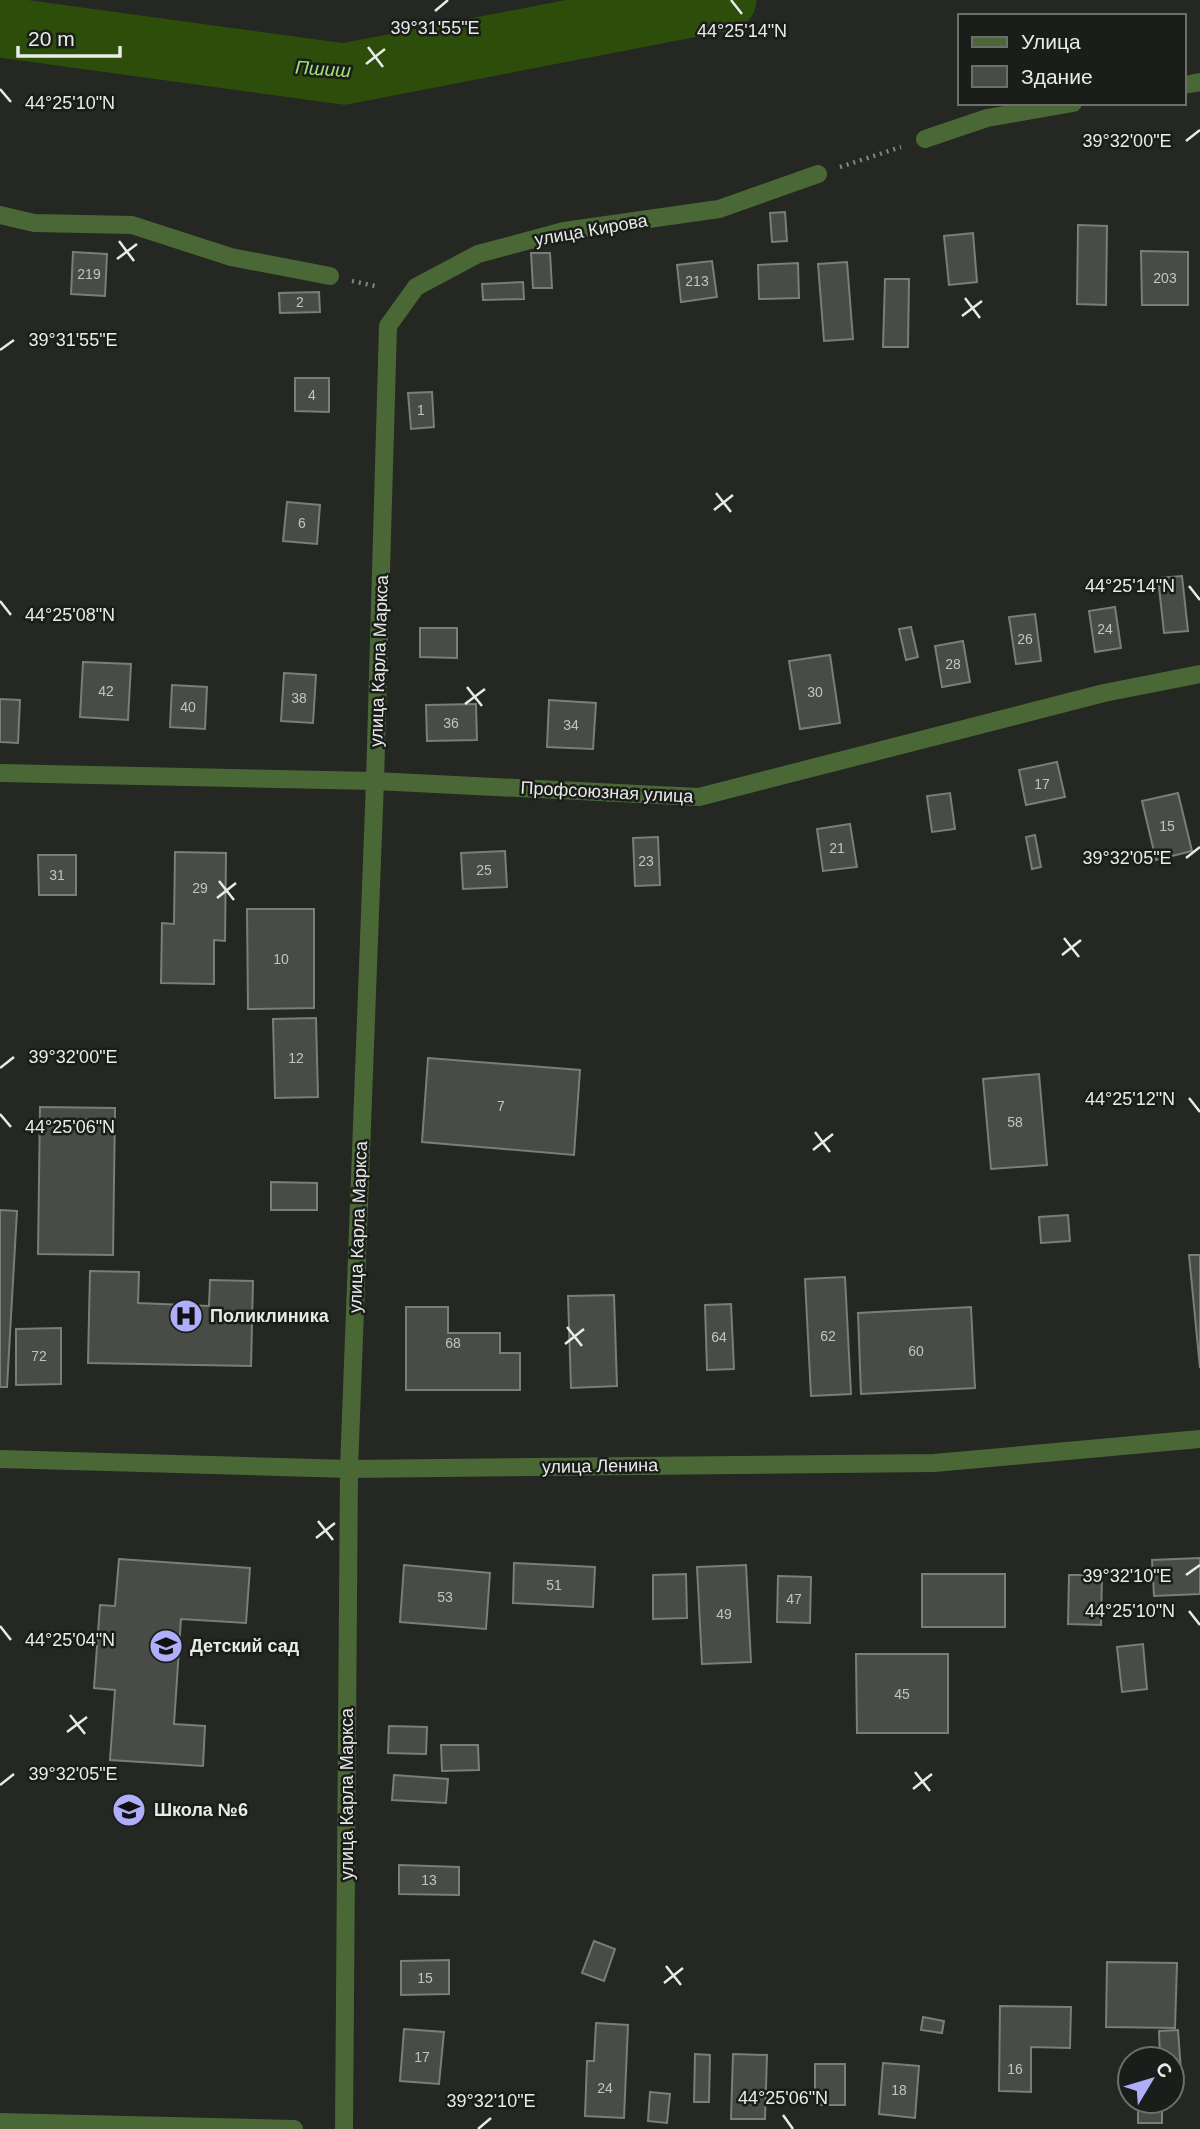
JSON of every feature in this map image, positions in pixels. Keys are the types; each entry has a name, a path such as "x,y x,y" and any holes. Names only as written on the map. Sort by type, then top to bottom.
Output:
{"street":[{"path":"925,139 987,118 1062,105"},
{"name":"улица Кирова","path":"388,326 416,286 478,254 564,231 719,209 818,174"},
{"path":"0,215 34,223 132,225 231,257 330,276"},
{"name":"улица Карла Маркса","path":"344,2129 349,1469 375,781 388,326"},
{"name":"Профсоюзная улица","path":"0,773 375,781 699,797 1104,693 1200,674"},
{"name":"улица Ленина","path":"0,1459 349,1469 934,1462 1200,1439"},
{"path":"0,2122 294,2129"}],"path":[{"path":"818,174 925,139"}],"building":[{"path":"785,212 787,241 772,242 770,213"},
{"path":"1078,225 1107,226 1106,305 1077,304"},
{"path":"973,233 977,282 949,285 944,236"},
{"path":"1141,251 1188,252 1188,305 1142,305"},
{"path":"73,252 107,254 105,296 71,294"},
{"path":"531,253 550,253 552,288 533,288"},
{"path":"712,261 717,297 681,302 677,265"},
{"path":"847,262 853,339 824,341 818,264"},
{"path":"798,263 799,298 759,299 758,265"},
{"path":"885,279 909,279 908,347 883,347"},
{"path":"523,282 524,299 483,300 482,284"},
{"path":"319,292 320,312 280,313 279,293"},
{"path":"295,378 329,378 329,412 295,411"},
{"path":"432,392 434,427 411,429 408,393"},
{"path":"287,502 320,505 317,544 283,541"},
{"path":"1182,576 1188,631 1164,633 1158,578"},
{"path":"1115,607 1121,648 1095,652 1089,611"},
{"path":"1035,614 1041,661 1016,664 1009,617"},
{"path":"911,627 918,657 906,660 899,629"},
{"path":"420,628 457,628 457,658 420,657"},
{"path":"963,641 970,682 942,687 935,646"},
{"path":"830,655 840,723 800,729 789,661"},
{"path":"83,662 131,664 128,720 80,717"},
{"path":"284,673 316,675 313,723 281,721"},
{"path":"172,685 207,687 205,729 170,727"},
{"path":"0,699 20,700 18,743 0,742"},
{"path":"549,700 596,703 593,749 547,747"},
{"path":"476,704 477,740 427,741 426,705"},
{"path":"1057,762 1065,797 1026,805 1019,770"},
{"path":"950,793 955,829 932,832 927,796"},
{"path":"1178,793 1192,851 1156,860 1142,801"},
{"path":"850,824 857,867 823,871 817,829"},
{"path":"1035,835 1041,867 1032,869 1026,837"},
{"path":"658,837 660,885 635,886 633,838"},
{"path":"505,851 507,887 463,889 461,853"},
{"path":"175,852 226,853 225,941 214,940 214,984 161,983 162,923 174,924"},
{"path":"38,855 76,855 76,895 39,895"},
{"path":"247,909 314,909 314,1008 248,1009"},
{"path":"316,1018 318,1097 275,1098 273,1019"},
{"path":"428,1058 580,1070 574,1155 422,1142"},
{"path":"1039,1074 1047,1165 991,1169 983,1079"},
{"path":"40,1107 115,1108 113,1255 38,1254"},
{"path":"271,1182 317,1183 317,1210 271,1210"},
{"path":"0,1210 17,1211 7,1387 0,1387"},
{"path":"1068,1215 1070,1241 1041,1243 1039,1217"},
{"path":"1189,1255 1200,1255 1200,1368"},
{"path":"90,1271 139,1272 138,1303 209,1306 210,1280 253,1281 251,1366 88,1363"},
{"path":"845,1277 851,1394 811,1396 805,1279"},
{"path":"614,1295 617,1386 571,1388 568,1296"},
{"path":"731,1304 734,1369 707,1370 705,1305"},
{"path":"406,1307 448,1307 448,1333 500,1333 500,1353 520,1353 520,1390 406,1390"},
{"path":"971,1307 975,1388 861,1394 858,1313"},
{"path":"61,1328 61,1384 16,1385 16,1329"},
{"path":"1200,1558 1200,1594 1154,1596 1152,1560"},
{"path":"119,1559 250,1568 246,1623 181,1619 174,1724 205,1726 203,1766 110,1760 115,1690 94,1688 100,1605 115,1606"},
{"path":"514,1563 595,1567 593,1607 513,1603"},
{"path":"404,1565 490,1573 486,1629 400,1622"},
{"path":"746,1565 751,1662 702,1664 697,1567"},
{"path":"686,1574 687,1618 653,1619 653,1575"},
{"path":"922,1574 1005,1574 1005,1627 922,1627"},
{"path":"1069,1575 1102,1575 1101,1625 1068,1624"},
{"path":"778,1576 811,1577 810,1623 777,1622"},
{"path":"1143,1644 1147,1689 1122,1692 1117,1647"},
{"path":"856,1654 948,1654 948,1733 857,1733"},
{"path":"389,1726 427,1727 426,1754 388,1753"},
{"path":"441,1745 478,1745 479,1770 442,1771"},
{"path":"394,1775 448,1779 446,1803 392,1800"},
{"path":"399,1865 459,1867 459,1895 399,1894"},
{"path":"594,1941 615,1949 604,1981 582,1973"},
{"path":"449,1960 449,1994 401,1995 401,1961"},
{"path":"1107,1962 1177,1963 1175,2028 1106,2027"},
{"path":"1000,2006 1071,2007 1070,2048 1031,2047 1031,2092 999,2091"},
{"path":"923,2017 944,2021 942,2033 921,2030"},
{"path":"596,2023 628,2025 624,2118 585,2116 587,2061 594,2061"},
{"path":"404,2029 444,2032 439,2084 400,2081"},
{"path":"1178,2030 1179,2045 1160,2045 1159,2031"},
{"path":"695,2054 710,2055 709,2102 694,2102"},
{"path":"733,2054 767,2055 765,2119 731,2119"},
{"path":"883,2063 919,2066 915,2118 879,2114"},
{"path":"815,2064 845,2064 845,2105 815,2105"},
{"path":"650,2092 670,2094 667,2123 648,2121"},
{"path":"1138,2115 1162,2115 1162,2123 1138,2123"}],"waterway":[{"name":"Пшиш","path":"0,27 344,74 726,0"}],"place":[{"name":"Поликлиника","path":"186,1316"},
{"name":"Детский сад","path":"166,1646"},
{"name":"Школа №6","path":"129,1810"}]}
